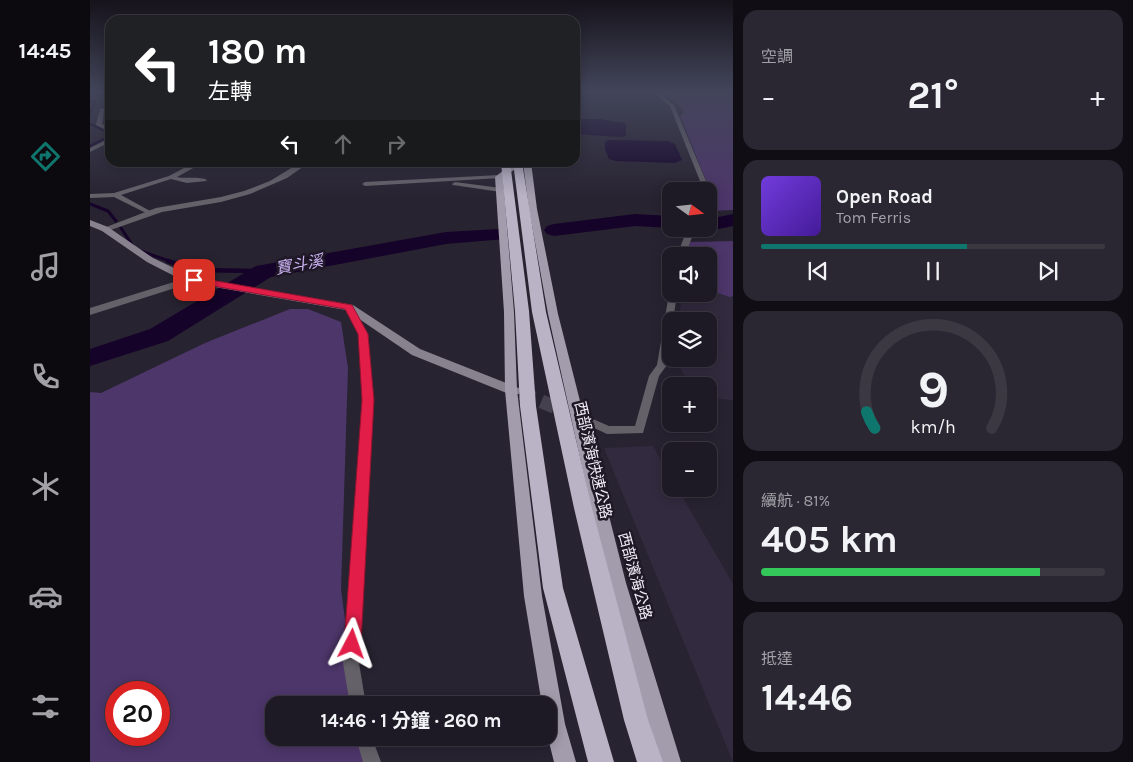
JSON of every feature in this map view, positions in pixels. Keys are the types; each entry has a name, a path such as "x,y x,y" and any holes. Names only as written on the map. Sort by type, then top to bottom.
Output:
{"highway":[{"name":"西部濱海快速公路","path":"506,167 518,209 531,312 583,508 636,720 650,762"},
{"name":"西部濱海快速公路","path":"519,167 518,209 531,312 528,406 553,588 601,762"}],"main road":[{"path":"515,167 500,184 510,312 513,390 534,596 556,724 565,762"},
{"name":"西部濱海公路","path":"528,167 533,209 553,314 577,416 618,583 670,762"}],"street":[{"path":"105,229 150,213 177,206 208,203 238,196 289,176 301,167"},
{"path":"90,223 105,229 150,260 192,280 349,307 416,352 513,390"},
{"path":"90,312 192,280"}],"lane":[{"path":"680,126 703,182"},
{"path":"90,150 105,142"},
{"path":"91,194 115,195 171,177 191,167"},
{"path":"171,177 187,180 204,180"},
{"path":"432,180 500,184"},
{"path":"365,184 432,180 500,184"},
{"path":"115,195 150,213"},
{"path":"577,416 608,430 639,430 654,376 662,365 672,302"},
{"path":"349,307 363,334 368,400 351,662 357,696"},
{"path":"367,746 372,762"}],"shaded area":[{"path":"580,126 626,126 626,136 580,134"},
{"path":"684,126 733,126 733,210 718,211 718,182 707,182"},
{"path":"609,140 668,141 675,144 682,160 675,163 616,161 609,159 605,149 605,142"},
{"path":"733,241 733,296 730,297 717,293 717,247 688,247 690,242"},
{"path":"717,292 733,296 733,400 717,399 717,377 685,377 679,367 717,367 717,312 680,312 681,302 717,302"},
{"path":"290,309 308,309 341,322 348,368 341,589 355,696 265,696 265,746 361,746 363,762 90,762 90,392 101,393 205,343"},
{"path":"653,446 662,462 662,497 683,497 733,584 733,762 604,448"}],"waterway":[{"path":"93,126 105,131"},
{"path":"90,146 105,138"},
{"path":"90,204 108,211 116,221"},
{"name":"寶斗溪","path":"554,230 635,220 662,222"},
{"name":"寶斗溪","path":"718,223 733,220"},
{"path":"121,228 135,249 172,262"},
{"name":"寶斗溪","path":"90,358 159,335 264,271 446,238 498,235"},
{"path":"168,261 195,270 264,271"}],"tunnel":[{"path":"521,393 567,412"}],"route":[{"path":"194,280 349,307 363,334 368,400 352,644"}]}
